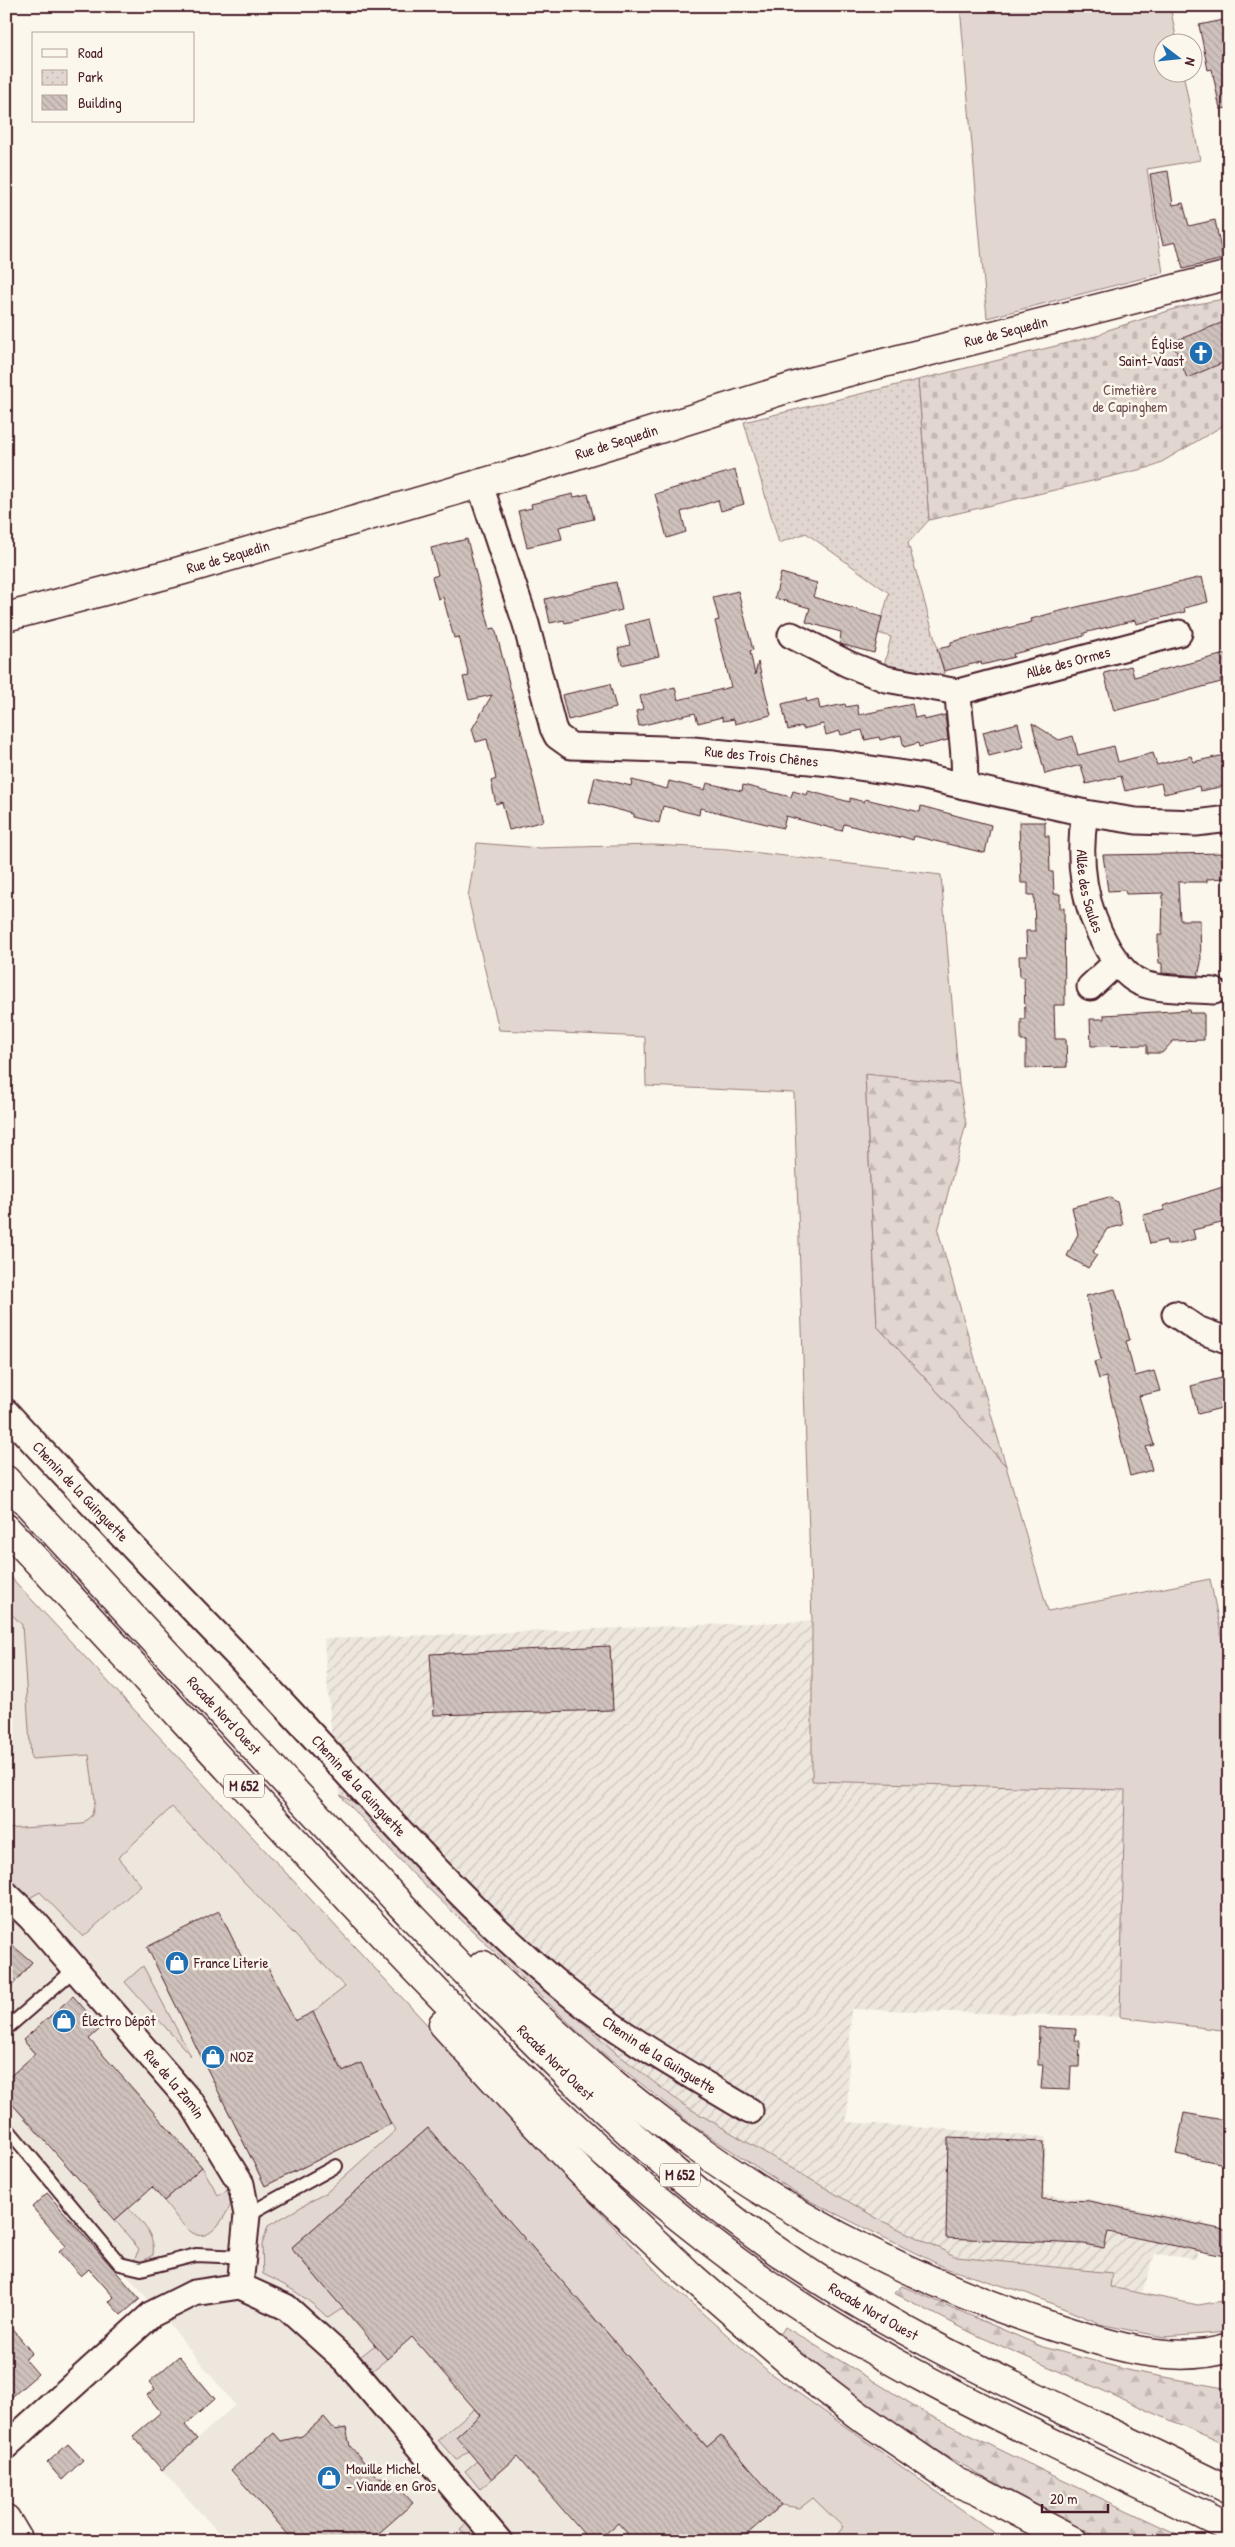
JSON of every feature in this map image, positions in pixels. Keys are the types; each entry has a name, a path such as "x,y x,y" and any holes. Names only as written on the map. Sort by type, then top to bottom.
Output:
{"main road":[{"name":"Rue de Sequedin","path":"6,617 180,571 479,482 616,444 792,387 1229,275"},
{"name":"Rocade Nord Ouest","path":"6,1480 272,1768 520,2030 655,2154 737,2221 791,2261 922,2338 994,2376 1185,2458 1229,2490"},
{"name":"M 652","path":"6,1528 455,2012 586,2139 667,2209 763,2281 834,2327 931,2383 1229,2528"},
{"path":"272,1768 562,2041 684,2140 772,2197 851,2242 916,2274 981,2301 1094,2340 1155,2352 1198,2354 1229,2348"},
{"path":"381,1934 428,2004 463,2047 526,2115 640,2230 716,2300 822,2388 956,2482 973,2500 1033,2541"},
{"path":"1185,2458 1229,2469"},
{"path":"956,2482 978,2491 1073,2541"},
{"path":"6,2519 19,2541"}],"street":[{"name":"Rue des Trois Chênes","path":"479,482 526,624 553,728 563,742 579,747 693,750 791,758 891,772 1085,813 1154,823 1196,823 1229,819"},
{"name":"Allée des Ormes","path":"791,635 848,664 886,679 958,692 1179,633"},
{"path":"958,692 960,720 966,750 964,786"},
{"name":"Allée des Saules","path":"1085,813 1081,848 1084,886 1094,920 1117,962 1139,982 1152,986 1214,991"},
{"path":"1090,987 1117,962"},
{"path":"1175,1314 1197,1329 1229,1341"},
{"name":"Chemin de la Guinguette","path":"6,1412 66,1479 274,1694 485,1920 566,1991 634,2042 750,2111"},
{"name":"Rue de la Zamin","path":"6,1894 31,1918 193,2105 241,2184 247,2215 240,2286"},
{"path":"6,2446 152,2314 194,2293 240,2286 286,2308 346,2361 499,2541"}],"lane":[{"path":"6,2029 75,1969"},
{"path":"6,2127 120,2264 130,2268 141,2269 196,2255 243,2257"},
{"path":"247,2215 336,2166"}],"shaded area":[{"path":"6,1572 475,2076 675,2306 989,2541 226,2541 162,2470 235,2405 6,2132"},
{"path":"812,1621 812,1781 1125,1790 1120,2017 851,2009 847,2122 1046,2137 1044,2195 1089,2199 1205,2223 1196,2259 1155,2254 1142,2293 1110,2287 1111,2273 957,2257 880,2220 682,2104 615,2052 560,2002 368,1810 340,1795 332,1742 324,1639"}],"green space":[{"path":"960,6 1170,6 1175,32 1152,32 1152,82 1185,82 1200,160 1147,169 1163,273 987,318"},
{"name":"Cimetière de Capinghem","path":"1229,298 1229,422 1155,466 929,520 918,380 1100,335 1108,330 1181,307"},
{"path":"918,380 929,520 908,543 946,679 883,670 891,637 878,633 889,593 806,533 779,543 744,422"},
{"path":"477,843 539,848 654,845 727,849 941,875 959,1084 865,1075 877,1326 1006,1466 1048,1611 1210,1579 1229,1674 1229,2031 1120,2017 1125,1790 812,1781 812,1621 794,1093 646,1086 645,1037 499,1030 468,897"},
{"path":"865,1074 959,1084 966,1124 938,1231 1006,1466 877,1326"},
{"path":"6,1572 475,2076 545,2155 665,2280 770,2373 1006,2541 834,2539 843,2527 813,2498 800,2508 781,2505 721,2435 707,2447 428,2128 291,2248 343,2308 328,2318 297,2293 263,2274 262,2245 268,2226 327,2192 396,2130 391,2124 361,2063 343,2072 313,2012 345,1987 172,1807 118,1858 141,1885 83,1937 40,1892 26,1900 6,1879 6,1829 82,1824 92,1815 95,1800 89,1755 31,1759 22,1625 6,1608"},
{"path":"340,1795 368,1810 560,2002 615,2052 682,2104 880,2220 957,2257 1112,2273 1110,2287 1198,2305 1229,2300 1229,2332 1164,2337 1104,2325 1026,2293 948,2269 806,2199 695,2127 588,2041 414,1875"},
{"path":"143,1966 191,2056 125,1982"},
{"path":"202,2167 218,2195 235,2187 232,2202 223,2219 211,2232 197,2235 187,2229 164,2201"},
{"path":"129,2208 147,2229 152,2241 153,2255 141,2262 134,2261 139,2249 115,2220"},
{"path":"902,2286 1043,2347 1131,2371 1229,2389 1229,2446 974,2334 894,2293"},
{"path":"785,2327 931,2416 1192,2541 1110,2541 1091,2534 944,2455 856,2399 780,2335"},
{"path":"375,2345 387,2359 373,2370 360,2357"},
{"path":"474,2409 480,2415 456,2437 468,2451 456,2460 438,2440"},
{"path":"477,2461 492,2479 480,2489 465,2471"},
{"path":"468,2522 485,2541 470,2541 460,2529"}],"building":[{"path":"1229,19 1229,108 1220,109 1212,69 1208,70 1202,32 1199,25"},
{"path":"1168,171 1173,205 1183,203 1189,226 1215,220 1223,259 1183,269 1176,242 1163,245 1150,174"},
{"name":"Église Saint-Vaast","path":"1229,320 1229,360 1187,378 1176,350 1167,344"},
{"path":"735,470 744,504 721,511 718,500 681,512 686,532 667,538 655,494"},
{"path":"573,494 574,497 588,494 594,519 559,527 562,539 527,547 518,511 532,508 531,504"},
{"path":"467,539 490,629 495,628 544,821 509,830 502,802 496,804 491,781 496,779 487,739 476,742 472,729 492,695 469,700 463,677 469,676 459,637 454,638 443,597 438,599 432,577 438,575 431,548"},
{"path":"781,573 817,583 813,597 882,617 874,653 840,644 841,632 806,622 810,608 775,598"},
{"path":"1202,577 1208,602 1184,608 1185,612 1136,624 1135,620 1084,633 1084,636 1013,654 1014,657 982,665 981,662 944,671 937,649 951,646 951,642 1032,622 1031,619 1056,612"},
{"path":"616,582 622,610 565,623 564,620 550,623 545,599"},
{"path":"738,591 753,650 750,651 755,675 758,662 771,715 735,724 734,719 723,721 722,717 698,723 695,713 639,726 636,711 643,709 640,696 675,687 678,700 731,687 715,621 719,620 713,597"},
{"path":"650,619 659,656 622,665 618,648 630,645 625,625"},
{"path":"1229,653 1229,676 1220,679 1221,682 1114,711 1104,673 1131,666 1134,677"},
{"path":"610,684 616,708 568,720 562,695"},
{"path":"806,698 807,702 818,699 820,709 845,704 846,707 857,705 859,715 912,704 915,718 923,716 924,720 945,715 948,740 919,747 918,743 904,747 901,735 880,740 879,737 865,740 862,730 841,735 840,731 826,735 823,724 803,729 802,726 788,730 782,704"},
{"path":"1018,723 1024,747 989,756 983,732"},
{"path":"1032,723 1059,740 1073,736 1078,755 1114,746 1118,762 1153,753 1157,765 1191,756 1193,762 1229,754 1229,781 1224,782 1225,786 1200,791 1199,786 1164,794 1161,783 1125,791 1121,776 1086,784 1081,765 1045,774"},
{"path":"595,777 631,786 632,780 667,789 669,781 705,790 707,783 742,791 743,785 791,797 793,791 807,795 808,791 850,802 850,798 864,802 865,799 920,812 921,806 991,825 985,853 914,836 913,840 900,836 899,838 844,824 842,831 786,816 783,828 700,808 699,815 663,806 659,823 589,802"},
{"path":"1019,822 1045,822 1045,836 1049,836 1050,872 1053,872 1054,894 1060,894 1060,908 1064,908 1065,1005 1054,1005 1055,1039 1066,1039 1067,1067 1026,1068 1026,1041 1021,1041 1021,1019 1025,1019 1024,977 1020,977 1019,956 1027,956 1026,931 1035,931 1034,895 1028,895 1028,883 1021,883"},
{"path":"1229,853 1229,878 1207,879 1207,882 1178,882 1180,920 1200,920 1201,963 1198,976 1162,973 1162,963 1159,963 1158,935 1162,935 1163,893 1126,894 1125,890 1108,891 1103,855"},
{"path":"1190,1010 1189,1013 1204,1013 1204,1040 1173,1041 1162,1053 1147,1053 1147,1045 1091,1046 1090,1019 1104,1019 1104,1015"},
{"path":"1229,1185 1229,1221 1193,1230 1195,1239 1176,1244 1167,1244 1166,1240 1150,1244 1143,1215 1165,1210 1163,1206"},
{"path":"1109,1197 1117,1202 1123,1225 1107,1229 1093,1252 1097,1255 1088,1268 1067,1256 1078,1234 1072,1207"},
{"path":"1115,1289 1130,1340 1126,1341 1135,1376 1154,1371 1160,1391 1139,1396 1154,1445 1146,1447 1152,1470 1130,1476 1106,1377 1099,1379 1094,1362 1101,1360 1086,1296"},
{"path":"1229,1376 1229,1406 1198,1414 1191,1386"},
{"path":"610,1646 613,1710 434,1715 430,1654"},
{"path":"219,1911 248,1970 265,1961 295,2021 313,2012 343,2072 361,2063 391,2124 265,2186 147,1947"},
{"path":"6,1940 32,1962 6,1993"},
{"path":"73,1996 101,2028 89,2039 202,2167 164,2201 152,2187 115,2220 6,2097 6,2080 35,2054 23,2040"},
{"path":"1039,2027 1076,2029 1075,2041 1080,2041 1079,2067 1071,2067 1070,2090 1041,2089 1043,2065 1038,2065"},
{"path":"1184,2113 1229,2121 1229,2165 1176,2154"},
{"path":"428,2128 707,2447 721,2435 781,2505 739,2541 634,2541 618,2523 597,2541 590,2541 517,2457 492,2479 456,2437 480,2415 412,2337 387,2359 291,2248"},
{"path":"948,2138 1044,2142 1042,2199 1089,2201 1229,2231 1229,2257 1108,2232 1104,2248 1084,2244 946,2238"},
{"path":"47,2193 140,2299 121,2315 109,2302 114,2297 89,2269 81,2276 59,2252 66,2246 32,2207"},
{"path":"6,2321 32,2353 25,2359 38,2374 6,2402"},
{"path":"179,2356 215,2399 185,2425 197,2439 162,2470 133,2436 161,2412 147,2395 155,2389 149,2382"},
{"path":"324,2417 335,2430 346,2428 350,2446 377,2477 390,2478 413,2503 370,2541 294,2541 231,2470 274,2433 281,2441 302,2436"},
{"path":"68,2444 83,2460 62,2480 47,2463"}],"place":[{"name":"Église Saint-Vaast","path":"1201,353"},
{"name":"France Literie","path":"177,1963"},
{"name":"Électro Dépôt","path":"64,2021"},
{"name":"NOZ","path":"213,2057"},
{"name":"Mouille Michel - Viande en Gros","path":"329,2478"}]}
